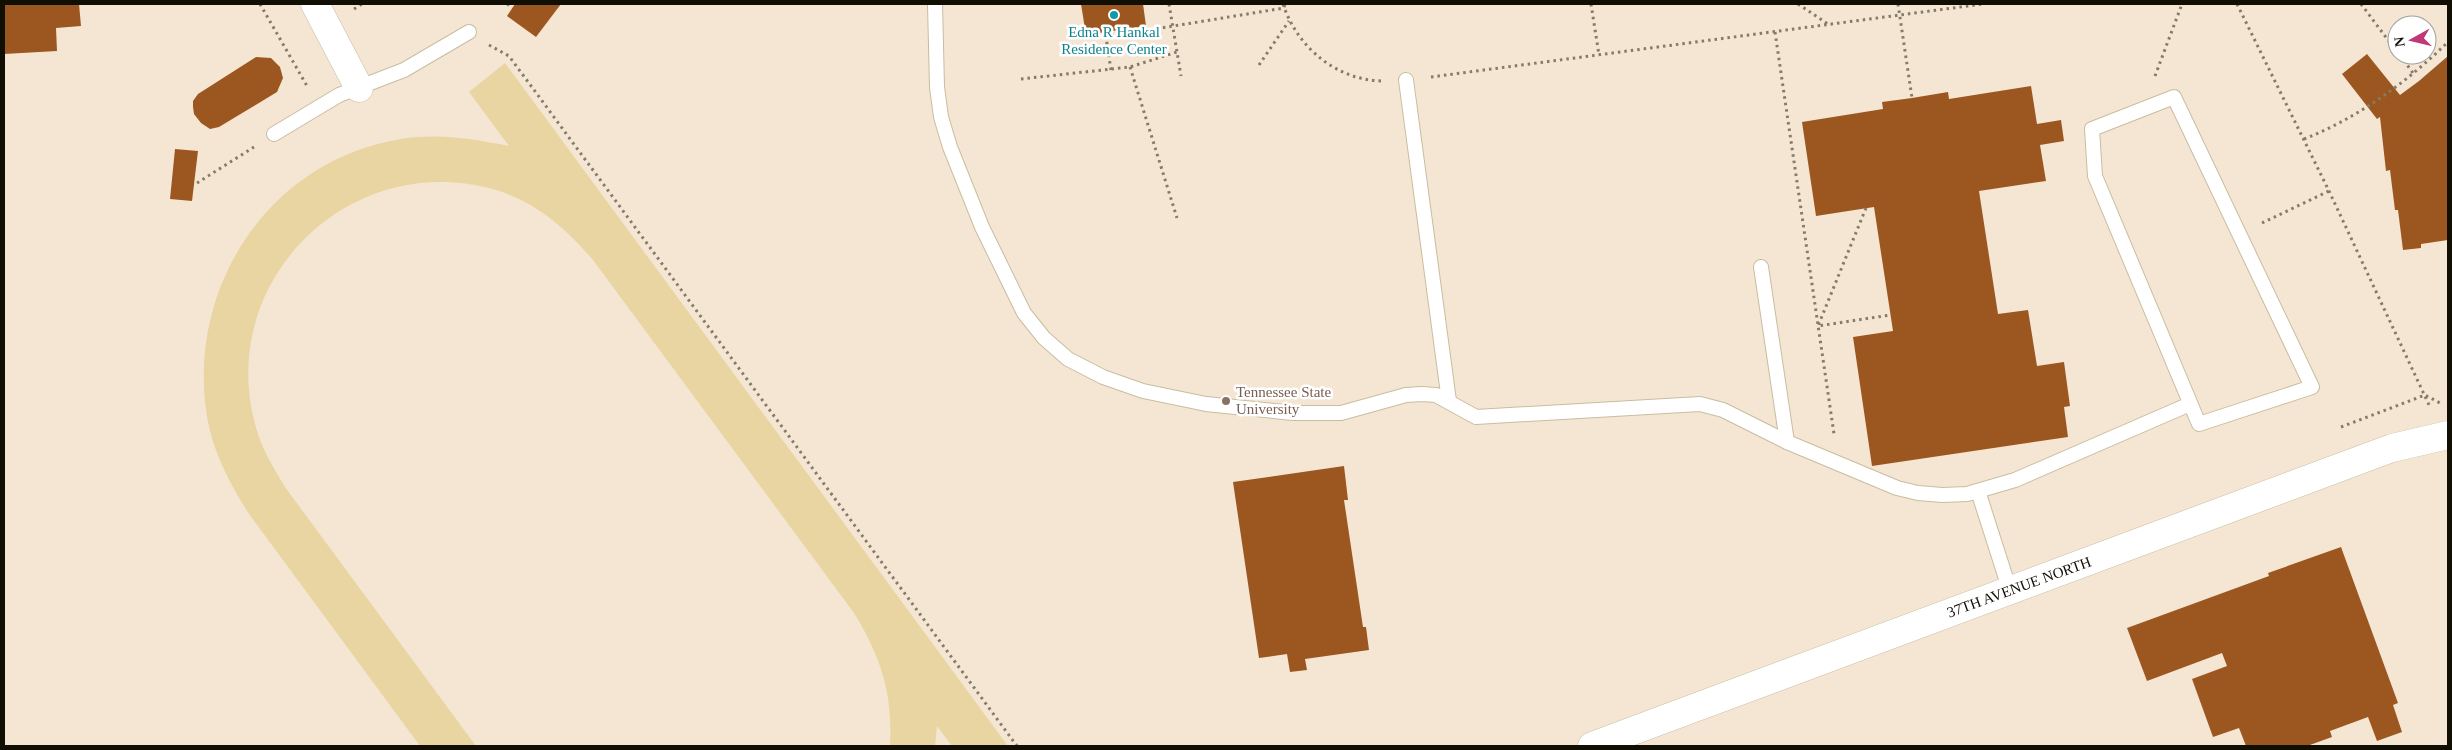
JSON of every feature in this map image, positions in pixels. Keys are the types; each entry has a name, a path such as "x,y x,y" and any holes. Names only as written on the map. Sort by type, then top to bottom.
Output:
{"street":[{"path":"316,4 359,88"},
{"name":"37TH AVENUE NORTH","path":"1592,746 2392,448 2447,438"}],"lane":[{"path":"935,4 937,87 950,147 982,227 1024,313 1044,338 1068,359 1103,377 1143,391 1206,404 1293,413 1341,413 1406,395 1430,394 1449,401 1476,417 1700,404 1723,410 1838,465 1897,488 1918,493 1942,495 1978,491 2015,480 2190,404"},
{"path":"274,134 339,95 404,70 469,32"},
{"path":"1406,80 1449,401"},
{"path":"2174,97 2312,387 2199,424 2095,176 2092,129 2142,110 2174,97"},
{"path":"1761,267 1787,442"},
{"path":"1978,491 2010,591"}],"path":[{"path":"260,4 318,107"},
{"path":"1169,4 1181,76"},
{"path":"1591,4 1599,55"},
{"path":"1798,4 1828,24"},
{"path":"1898,4 1912,98"},
{"path":"1941,9 1944,4"},
{"path":"1111,70 1106,37 1284,5 1290,20 1312,52 1343,72 1372,81 1406,80 1984,4"},
{"path":"2142,110 2182,4"},
{"path":"2237,4 2304,139 2447,438"},
{"path":"2361,4 2387,39"},
{"path":"1259,65 1290,20"},
{"path":"469,32 509,56 1017,746"},
{"path":"1774,32 1838,465"},
{"path":"2304,139 2344,121 2413,73 2448,42"},
{"path":"1021,79 1130,67 1177,52"},
{"path":"2407,65 2413,73"},
{"path":"1130,67 1177,218"},
{"path":"197,183 274,134"},
{"path":"2239,234 2329,191"},
{"path":"1818,326 1866,208"},
{"path":"1818,326 1890,315"},
{"path":"2341,427 2425,395 2448,407"}],"shaded area":[{"name":"Tennessee State University","path":"4,4 2448,4 2448,746 4,746"},
{"path":"505,63 1008,746 952,746 937,726 935,746 890,746 889,709 883,676 871,645 854,613 593,260 550,218 511,195 496,190 441,182 390,189 343,209 304,240 273,280 254,327 248,379 260,441 285,487 476,746 420,746 249,514 222,465 212,438 206,410 204,363 211,317 226,274 248,235 278,200 313,172 355,151 415,137 469,139 509,146 469,92"}],"building":[{"path":"4,4 79,4 81,26 56,28 57,51 4,54"},
{"path":"515,4 561,4 536,37 507,16"},
{"name":"Edna R Hankal Residence Center","path":"1081,4 1143,4 1146,26 1086,35"},
{"path":"2367,54 2400,95 2448,56 2448,240 2421,244 2421,248 2403,250 2390,170 2386,171 2380,117 2377,119 2342,74"},
{"path":"256,57 271,58 280,67 283,78 277,92 219,127 210,129 201,123 194,114 193,107 193,101 198,94"},
{"path":"2031,86 2037,124 2061,120 2064,141 2040,145 2046,181 1979,191 1998,314 2028,310 2037,366 2064,362 2070,406 2064,407 2068,437 1872,466 1853,337 1893,331 1874,207 1816,216 1802,122 1883,109 1882,102 1948,92 1949,99"},
{"path":"175,149 198,151 192,201 170,199"},
{"path":"1344,466 1348,500 1344,500 1363,627 1366,627 1369,650 1305,659 1307,670 1290,672 1287,654 1259,658 1233,482"},
{"path":"2341,547 2398,703 2393,705 2402,732 2377,741 2368,717 2330,731 2332,737 2307,746 2246,746 2239,728 2213,737 2192,679 2227,666 2222,653 2147,681 2127,628 2269,576 2268,573"}],"place":[{"name":"Edna R Hankal Residence Center","path":"1114,15"},
{"name":"Tennessee State University","path":"1226,401"}]}
